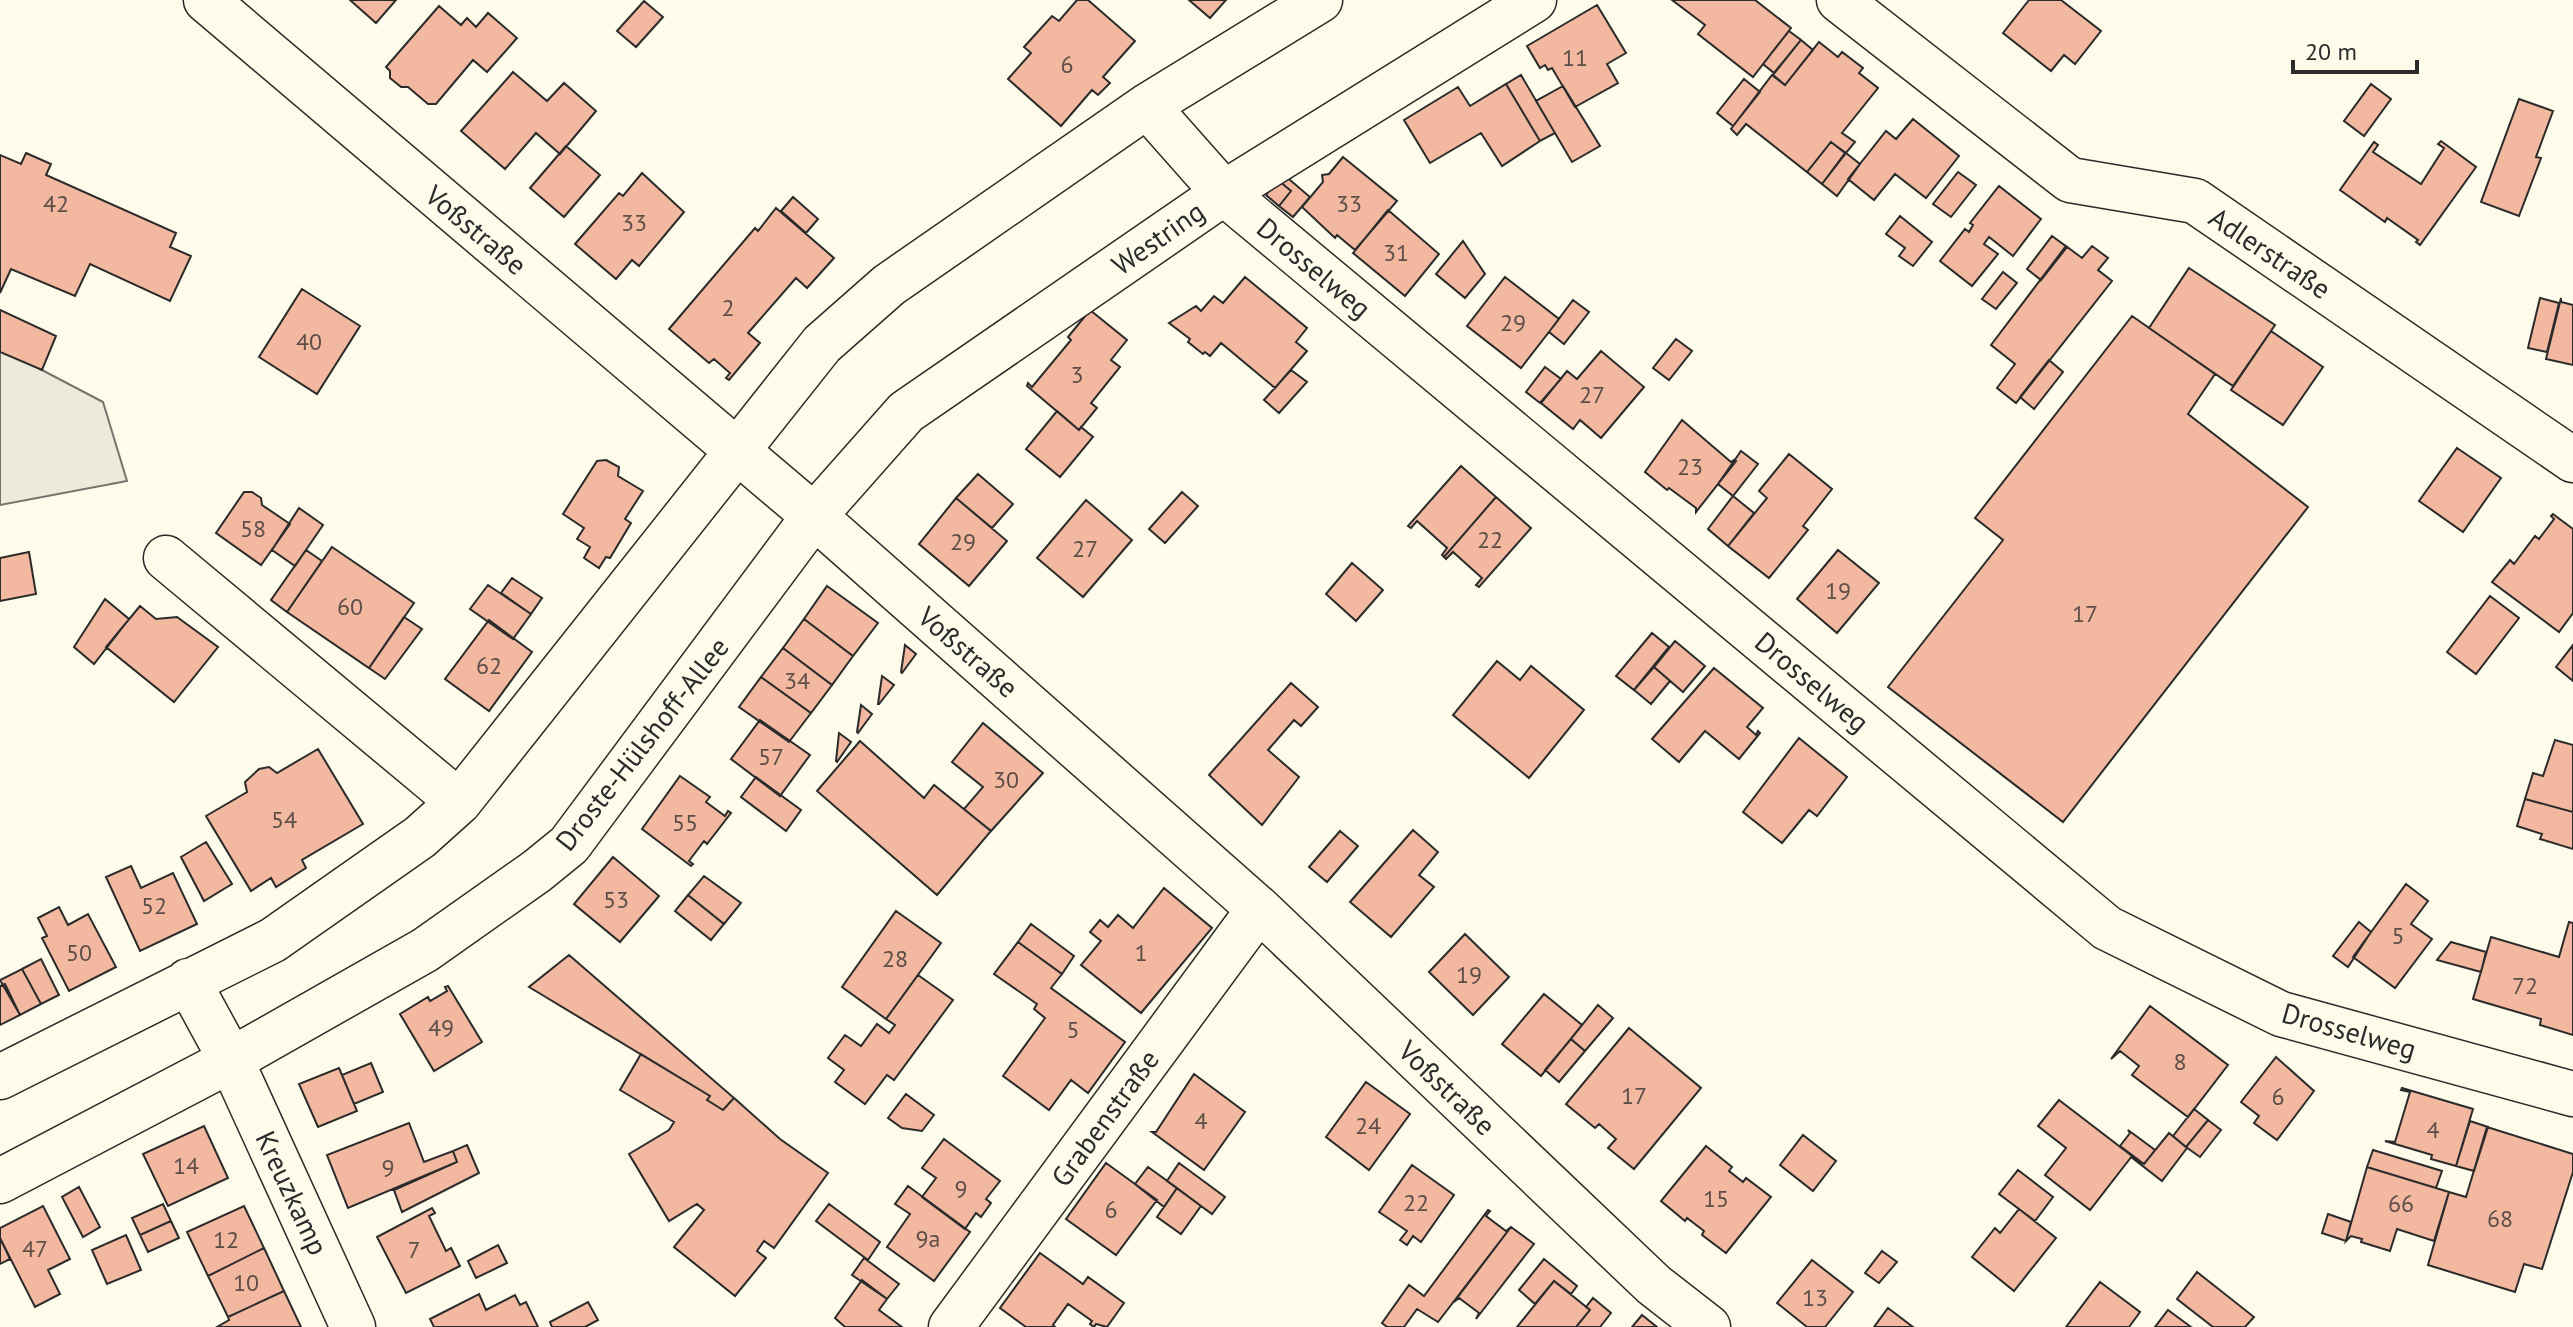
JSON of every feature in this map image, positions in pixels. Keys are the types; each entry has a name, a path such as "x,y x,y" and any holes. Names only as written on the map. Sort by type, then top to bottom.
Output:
{"street":[{"name":"Voßstraße","path":"206,0 814,516 1259,909 1654,1285 1708,1327"},
{"path":"0,1077 273,940 420,837 459,802 822,344 889,285 1147,106 1320,0"},
{"name":"Westring","path":"814,516 906,412 1224,193 1534,0"},
{"name":"Adlerstraße","path":"1839,0 2070,180 2195,201 2573,460"},
{"name":"Drosselweg","path":"1147,106 1224,193 2107,928 2281,1014 2573,1094"},
{"name":"Droste-Hülshoff-Allee","path":"0,1181 231,1060 425,950 569,845 814,516"},
{"path":"166,558 459,802"},
{"name":"Grabenstraße","path":"951,1327 1259,909"},
{"path":"188,981 231,1060"},
{"name":"Kreuzkamp","path":"231,1060 353,1327"}],"shaded area":[{"path":"0,348 103,402 127,481 0,505"}],"building":[{"path":"350,0 396,0 376,23"},
{"path":"1077,0 1088,0 1135,41 1103,77 1110,83 1098,95 1092,90 1061,126 1008,79 1031,53 1024,47 1052,16 1059,21"},
{"path":"1189,0 1226,0 1210,18"},
{"path":"1672,0 1755,0 1791,28 1753,77 1698,34 1705,25"},
{"path":"2029,0 2061,0 2101,31 2075,64 2064,55 2051,71 2003,33"},
{"path":"644,1 663,17 636,47 617,31"},
{"path":"1597,5 1626,53 1607,64 1618,83 1575,107 1552,68 1548,70 1545,65 1540,68 1527,46"},
{"path":"439,6 461,25 467,18 476,27 488,13 517,38 487,72 473,60 436,104 428,104 408,87 401,87 390,78 386,67"},
{"path":"1789,31 1801,40 1774,73 1763,64"},
{"path":"1801,40 1813,50 1785,85 1773,75"},
{"path":"1819,42 1838,57 1842,52 1863,68 1859,73 1878,88 1842,133 1855,142 1846,153 1831,142 1807,172 1746,124 1737,135 1731,129 1772,75 1785,85"},
{"path":"513,72 547,101 564,83 596,111 560,154 536,133 505,169 461,131"},
{"path":"1521,75 1555,133 1540,141 1506,84"},
{"path":"1744,79 1760,92 1733,126 1717,113"},
{"path":"1506,84 1540,141 1502,166 1481,133 1430,163 1404,120 1458,87 1470,106"},
{"path":"2371,84 2391,99 2364,136 2344,121"},
{"path":"1563,86 1600,146 1572,162 1536,101"},
{"path":"2519,99 2553,111 2536,157 2541,158 2519,216 2481,202"},
{"path":"1913,119 1959,156 1926,198 1895,174 1874,200 1848,179 1886,131 1896,139"},
{"path":"2441,141 2476,167 2420,245 2416,242 2418,240 2387,218 2385,222 2340,190 2374,142 2378,145 2373,152 2421,184 2444,148 2438,144"},
{"path":"1831,142 1845,153 1822,184 1807,172"},
{"path":"566,146 600,175 564,217 530,188"},
{"path":"26,153 51,164 46,175 176,233 170,247 191,256 170,301 90,264 75,296 11,269 0,293 0,155 21,164"},
{"path":"1846,153 1860,164 1837,196 1822,184"},
{"path":"1343,157 1397,201 1355,250 1337,235 1335,238 1302,207 1323,182 1322,175 1329,174"},
{"path":"1958,172 1976,185 1951,217 1933,204"},
{"path":"642,173 684,212 639,266 632,260 616,279 575,244 619,193 623,196"},
{"path":"1283,174 1310,197 1293,217 1279,206 1291,191 1278,180"},
{"path":"1278,180 1291,191 1279,206 1266,195"},
{"path":"1999,186 2041,219 2013,256 1989,237 1984,244 1998,254 1972,286 1940,261 1965,229 1969,232 1973,225 1970,223"},
{"path":"793,197 818,219 806,233 781,211"},
{"path":"776,208 834,258 807,288 796,278 748,333 760,343 729,380 726,378 730,373 714,359 709,363 669,329 755,228 758,231"},
{"path":"1388,210 1439,254 1405,296 1353,253"},
{"path":"1900,216 1932,242 1913,266 1899,256 1905,248 1886,234"},
{"path":"2052,236 2067,247 2041,280 2027,269"},
{"path":"1463,241 1485,274 1465,298 1436,274"},
{"path":"2066,246 2082,258 2092,246 2108,258 2098,270 2112,281 2016,403 1997,388 2015,364 1991,345"},
{"path":"2189,268 2275,325 2233,386 2149,328"},
{"path":"2003,272 2017,283 1996,309 1982,299"},
{"path":"1245,277 1307,328 1296,342 1307,351 1275,388 1221,343 1210,356 1205,352 1203,354 1169,323 1196,306 1201,311 1214,296 1223,303"},
{"path":"1505,277 1559,319 1521,368 1467,326"},
{"path":"302,289 360,326 317,394 259,357"},
{"path":"2540,298 2559,303 2547,352 2528,348"},
{"path":"2561,298 2561,302 2573,305 2573,365 2546,359"},
{"path":"1573,300 1589,312 1564,344 1549,332"},
{"path":"0,310 56,336 42,370 0,352"},
{"path":"1090,310 1127,340 1111,360 1120,367 1091,403 1097,408 1079,430 1027,386 1028,383 1032,387 1071,340 1068,337"},
{"path":"2132,316 2215,374 2188,414 2308,507 2063,822 1888,687 2003,540 1975,518"},
{"path":"2271,331 2323,367 2283,425 2231,390"},
{"path":"1676,339 1692,351 1669,380 1653,368"},
{"path":"1601,351 1644,387 1601,438 1580,420 1573,429 1541,403 1567,371 1577,379"},
{"path":"2049,360 2063,372 2034,409 2020,397"},
{"path":"1545,367 1561,379 1540,403 1526,392"},
{"path":"1291,370 1307,382 1279,413 1264,400"},
{"path":"1057,411 1079,430 1081,427 1093,437 1060,477 1026,449"},
{"path":"1682,420 1731,462 1736,461 1696,512 1696,508 1645,472"},
{"path":"2457,448 2501,478 2463,532 2419,501"},
{"path":"1741,451 1758,464 1733,496 1718,484"},
{"path":"1789,454 1832,489 1803,526 1808,530 1769,578 1728,546 1767,498 1759,491"},
{"path":"606,460 619,467 618,476 643,491 625,519 631,523 610,558 606,557 599,568 584,558 590,547 577,539 584,528 563,514 597,461"},
{"path":"1461,466 1496,497 1444,557 1442,555 1447,548 1417,521 1411,528 1408,526"},
{"path":"978,474 1013,504 992,528 956,498"},
{"path":"244,492 252,492 261,498 262,505 290,524 261,565 216,533"},
{"path":"1182,492 1198,506 1165,543 1149,529"},
{"path":"1733,496 1754,513 1728,546 1708,529"},
{"path":"1496,497 1531,528 1479,587 1476,585 1482,578 1453,552 1446,559 1444,557"},
{"path":"956,498 1007,541 969,586 919,544"},
{"path":"1086,500 1132,540 1083,597 1037,558"},
{"path":"299,508 323,525 295,566 272,550"},
{"path":"2553,514 2573,529 2573,613 2559,632 2492,582 2510,560 2514,564 2535,536 2539,539 2554,519"},
{"path":"332,547 414,603 369,668 287,612"},
{"path":"306,550 322,561 287,612 271,600"},
{"path":"1838,550 1879,583 1837,633 1797,599"},
{"path":"29,552 36,594 0,601 0,558"},
{"path":"1352,563 1383,590 1356,621 1326,594"},
{"path":"512,578 542,598 531,614 501,593"},
{"path":"488,585 531,614 513,639 470,609"},
{"path":"827,586 878,623 853,656 804,619"},
{"path":"2490,596 2519,618 2476,674 2447,652"},
{"path":"105,599 129,619 94,664 74,647"},
{"path":"140,606 156,619 177,617 218,647 174,702 106,647"},
{"path":"404,617 422,629 385,679 369,668"},
{"path":"804,619 853,656 832,685 783,648"},
{"path":"489,620 532,652 489,711 445,679"},
{"path":"1652,633 1669,647 1634,690 1616,676"},
{"path":"1675,641 1705,666 1683,692 1654,667"},
{"path":"905,645 916,654 902,673 901,672"},
{"path":"2573,645 2573,681 2556,667"},
{"path":"783,648 832,685 811,713 761,677"},
{"path":"1497,661 1520,680 1531,666 1584,710 1529,778 1453,715"},
{"path":"1654,667 1670,681 1651,704 1634,690"},
{"path":"1714,668 1763,708 1747,727 1756,735 1758,731 1760,733 1739,759 1705,731 1679,762 1652,739"},
{"path":"882,676 894,685 878,704"},
{"path":"761,677 811,713 789,742 739,707"},
{"path":"1291,683 1318,707 1301,726 1294,720 1268,750 1299,777 1262,825 1209,775"},
{"path":"861,705 872,714 858,733 857,732"},
{"path":"760,720 810,755 780,796 731,759"},
{"path":"983,723 1043,773 991,831 964,809 983,787 952,762"},
{"path":"839,733 851,742 837,762 836,761"},
{"path":"1799,738 1847,777 1817,816 1809,810 1782,843 1743,812"},
{"path":"2555,740 2573,745 2573,812 2525,799 2533,773 2543,776"},
{"path":"860,741 924,798 934,785 991,831 937,895 817,791"},
{"path":"318,749 363,824 302,860 306,868 276,887 271,878 251,891 206,816 247,792 245,782 259,769 269,767 277,773"},
{"path":"680,776 710,797 706,802 725,816 728,811 731,813 707,844 704,841 689,861 693,864 691,866 642,829"},
{"path":"756,777 801,810 786,831 741,797"},
{"path":"2525,799 2573,812 2573,849 2540,839 2542,834 2517,826"},
{"path":"1413,830 1438,852 1419,875 1434,887 1391,937 1350,902"},
{"path":"1340,831 1358,846 1327,882 1309,867"},
{"path":"206,842 232,884 204,901 181,857"},
{"path":"613,857 659,896 620,942 574,904"},
{"path":"131,866 141,888 173,873 197,924 140,951 106,877"},
{"path":"704,876 741,903 724,924 688,895"},
{"path":"2406,884 2428,901 2411,924 2432,939 2395,988 2353,957"},
{"path":"1164,888 1212,928 1141,1013 1081,965 1101,941 1090,932 1100,920 1108,927 1118,915 1133,928"},
{"path":"688,895 724,924 711,940 675,911"},
{"path":"59,907 68,925 88,914 116,967 69,991 42,938 47,936 38,918"},
{"path":"896,911 941,943 886,1019 842,987"},
{"path":"2359,922 2371,932 2348,967 2333,956"},
{"path":"2569,922 2573,923 2573,1035 2540,1025 2541,1019 2473,999 2491,937 2559,957"},
{"path":"1031,924 1074,956 1062,974 1018,942"},
{"path":"1465,934 1509,977 1473,1015 1429,972"},
{"path":"1018,942 1062,974 1051,988 1125,1042 1088,1093 1071,1080 1049,1110 1003,1076 1045,1018 1034,1009 1037,1004 994,974"},
{"path":"2451,942 2486,952 2481,972 2437,960"},
{"path":"569,955 734,1098 723,1110 707,1100 710,1096 529,987"},
{"path":"41,959 59,995 41,1004 22,969"},
{"path":"22,969 41,1004 20,1015 0,980"},
{"path":"918,975 953,1000 894,1080 887,1075 865,1104 835,1082 844,1070 828,1058 845,1035 861,1046 877,1024 889,1033 895,1025 886,1019"},
{"path":"5,984 20,1015 0,1025 0,986"},
{"path":"448,986 482,1042 434,1071 400,1014 428,997 430,1001 447,991 445,987"},
{"path":"1544,994 1582,1025 1541,1076 1502,1044"},
{"path":"1598,1005 1613,1018 1585,1051 1571,1039"},
{"path":"2150,1006 2228,1065 2188,1117 2132,1075 2139,1066 2120,1051 2111,1059"},
{"path":"1629,1028 1701,1088 1634,1169 1608,1148 1616,1139 1599,1124 1595,1128 1566,1104"},
{"path":"1571,1039 1585,1051 1559,1082 1545,1070"},
{"path":"641,1054 710,1096 707,1100 723,1110 734,1098 780,1139 828,1173 774,1248 764,1241 757,1251 766,1258 735,1296 674,1247 704,1210 697,1204 669,1221 629,1154 669,1130 674,1122 620,1090"},
{"path":"2276,1057 2314,1091 2277,1140 2254,1123 2259,1116 2241,1102"},
{"path":"371,1063 383,1092 354,1104 342,1075"},
{"path":"339,1068 357,1111 318,1127 299,1084"},
{"path":"1194,1074 1245,1112 1204,1170 1152,1132 1156,1132"},
{"path":"1366,1082 1410,1114 1369,1170 1326,1137"},
{"path":"2402,1088 2473,1109 2456,1166 2431,1159 2432,1155 2385,1141 2395,1142 2410,1092"},
{"path":"906,1094 934,1115 922,1131 902,1128 888,1118"},
{"path":"2059,1100 2132,1156 2090,1210 2045,1175 2066,1148 2038,1126"},
{"path":"2194,1109 2208,1120 2186,1147 2173,1136"},
{"path":"2208,1120 2221,1130 2200,1157 2186,1147"},
{"path":"2470,1121 2488,1127 2474,1171 2456,1166"},
{"path":"409,1123 424,1162 453,1151 457,1162 348,1208 327,1155"},
{"path":"204,1126 228,1178 168,1206 143,1154"},
{"path":"2487,1127 2573,1154 2573,1172 2542,1269 2524,1264 2515,1292 2428,1265 2449,1192 2466,1197"},
{"path":"2128,1130 2155,1150 2144,1164 2120,1146 2130,1133"},
{"path":"2169,1133 2187,1148 2162,1181 2131,1157 2144,1164"},
{"path":"1803,1135 1836,1161 1813,1191 1780,1165"},
{"path":"944,1139 1000,1181 986,1199 991,1203 981,1217 976,1213 965,1229 922,1197 936,1178 922,1168"},
{"path":"467,1145 479,1173 402,1212 394,1190 457,1162 453,1151"},
{"path":"1706,1146 1732,1167 1729,1171 1743,1182 1746,1178 1771,1197 1726,1253 1702,1235 1704,1231 1687,1218 1685,1221 1661,1201"},
{"path":"2373,1150 2442,1171 2436,1188 2367,1167"},
{"path":"1106,1163 1157,1200 1116,1255 1066,1219"},
{"path":"1179,1163 1225,1197 1212,1214 1167,1181"},
{"path":"1412,1165 1454,1195 1421,1242 1413,1236 1407,1245 1400,1240 1407,1231 1379,1212"},
{"path":"1148,1167 1177,1188 1164,1207 1135,1184"},
{"path":"2367,1167 2449,1192 2434,1241 2397,1229 2390,1251 2351,1236 2346,1241"},
{"path":"2018,1170 2053,1197 2035,1221 1999,1194"},
{"path":"908,1186 970,1232 934,1281 887,1247 910,1214 895,1204"},
{"path":"79,1187 100,1227 83,1237 62,1197"},
{"path":"1177,1188 1201,1206 1181,1234 1157,1217"},
{"path":"163,1204 171,1221 140,1235 132,1218"},
{"path":"829,1204 880,1242 868,1260 816,1221"},
{"path":"43,1206 70,1259 48,1270 60,1294 35,1307 0,1238 0,1228"},
{"path":"244,1206 264,1248 208,1276 187,1232"},
{"path":"432,1208 435,1213 429,1216 446,1251 451,1248 460,1266 406,1293 377,1237"},
{"path":"2019,1209 2056,1238 2014,1291 1972,1257 1995,1228 2000,1233"},
{"path":"1488,1210 1486,1216 1506,1231 1511,1227 1438,1322 1417,1309 1404,1327 1387,1327 1382,1323 1409,1285 1424,1296"},
{"path":"2328,1214 2351,1222 2346,1241 2322,1233"},
{"path":"171,1221 179,1238 148,1252 140,1235"},
{"path":"1511,1227 1534,1244 1476,1319 1479,1313 1459,1298 1454,1302"},
{"path":"126,1235 141,1270 107,1284 92,1250"},
{"path":"0,1238 10,1259 0,1264"},
{"path":"498,1245 507,1263 476,1278 468,1261"},
{"path":"264,1248 284,1291 228,1317 208,1276"},
{"path":"1882,1251 1897,1262 1879,1283 1865,1273"},
{"path":"1040,1253 1083,1284 1088,1277 1124,1303 1107,1327 1096,1324 1094,1327 1090,1324 1092,1321 1068,1304 1053,1325 1055,1327 1026,1327 1000,1308"},
{"path":"864,1258 899,1284 887,1299 852,1275"},
{"path":"1544,1259 1577,1286 1571,1294 1554,1281 1535,1304 1519,1290"},
{"path":"1812,1260 1853,1292 1825,1327 1807,1327 1777,1303"},
{"path":"2197,1272 2254,1317 2245,1327 2213,1327 2177,1299"},
{"path":"862,1280 887,1299 879,1310 902,1327 845,1327 835,1318"},
{"path":"1554,1281 1590,1310 1576,1327 1517,1327"},
{"path":"2100,1282 2140,1312 2129,1327 2066,1327"},
{"path":"284,1291 301,1327 217,1327 229,1320 228,1317"},
{"path":"479,1294 486,1310 515,1295 520,1305 526,1302 538,1327 434,1327 430,1319"},
{"path":"1593,1298 1611,1313 1600,1327 1576,1327 1590,1310 1586,1307"},
{"path":"588,1302 598,1320 585,1327 552,1327 550,1322"},
{"path":"1888,1308 1913,1327 1874,1327"},
{"path":"2168,1310 2191,1327 2155,1327"},
{"path":"1642,1315 1657,1327 1632,1327"}]}
